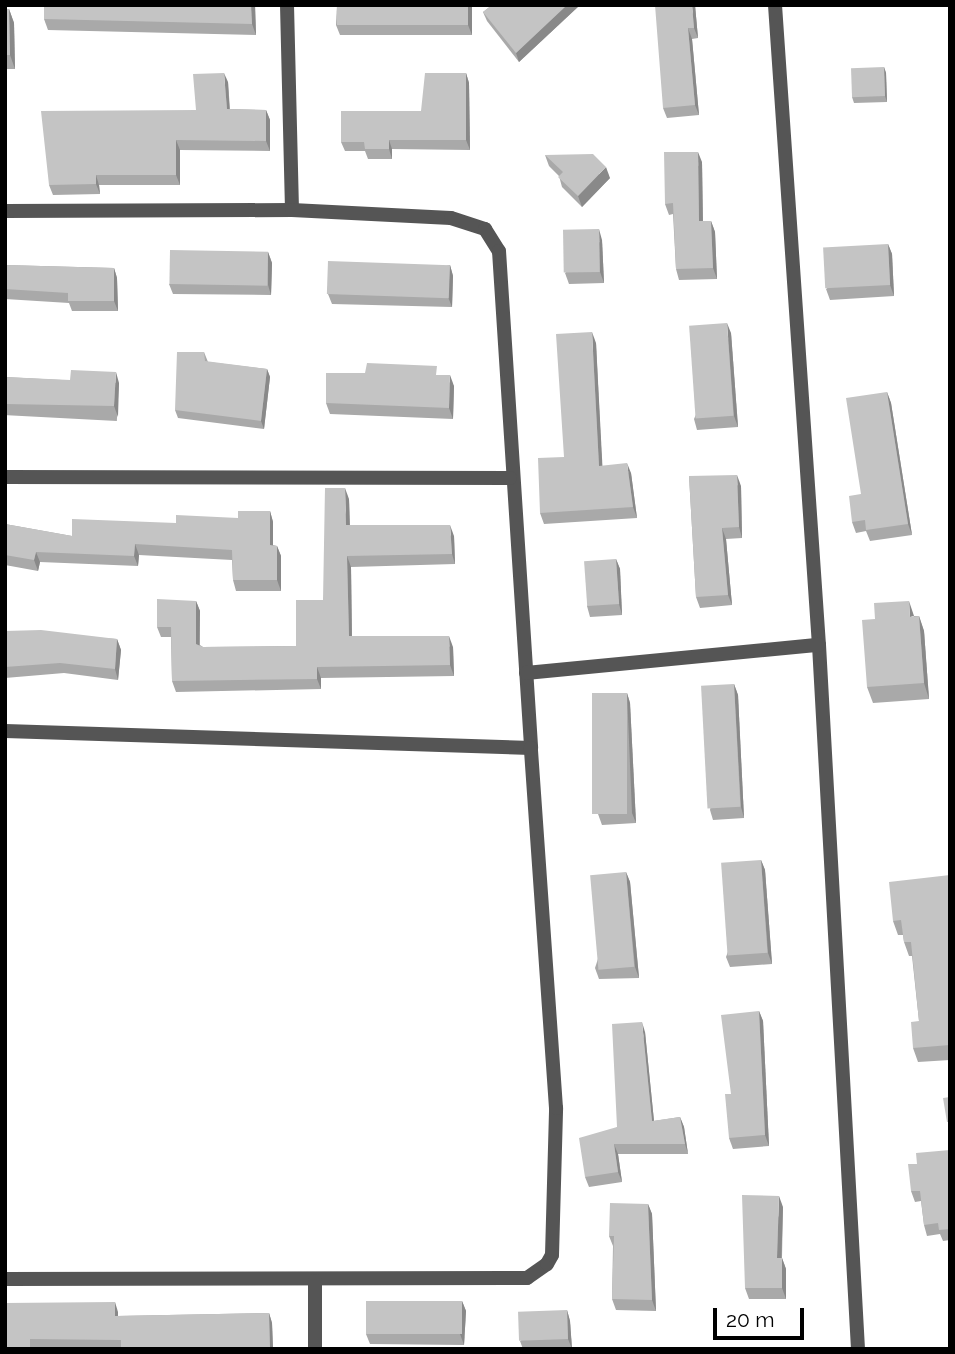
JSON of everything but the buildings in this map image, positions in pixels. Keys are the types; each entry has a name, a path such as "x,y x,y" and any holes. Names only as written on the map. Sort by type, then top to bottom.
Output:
{"street":[{"path":"286,5 292,210"},
{"path":"775,5 819,645 858,1349"},
{"path":"5,211 292,210 451,218 485,229 499,251 510,478 556,1108 552,1255 527,1278 315,1281 5,1279"},
{"path":"5,477 510,478"},
{"path":"526,673 819,645"},
{"path":"5,731 531,748"},
{"path":"315,1281 316,1349"}]}
